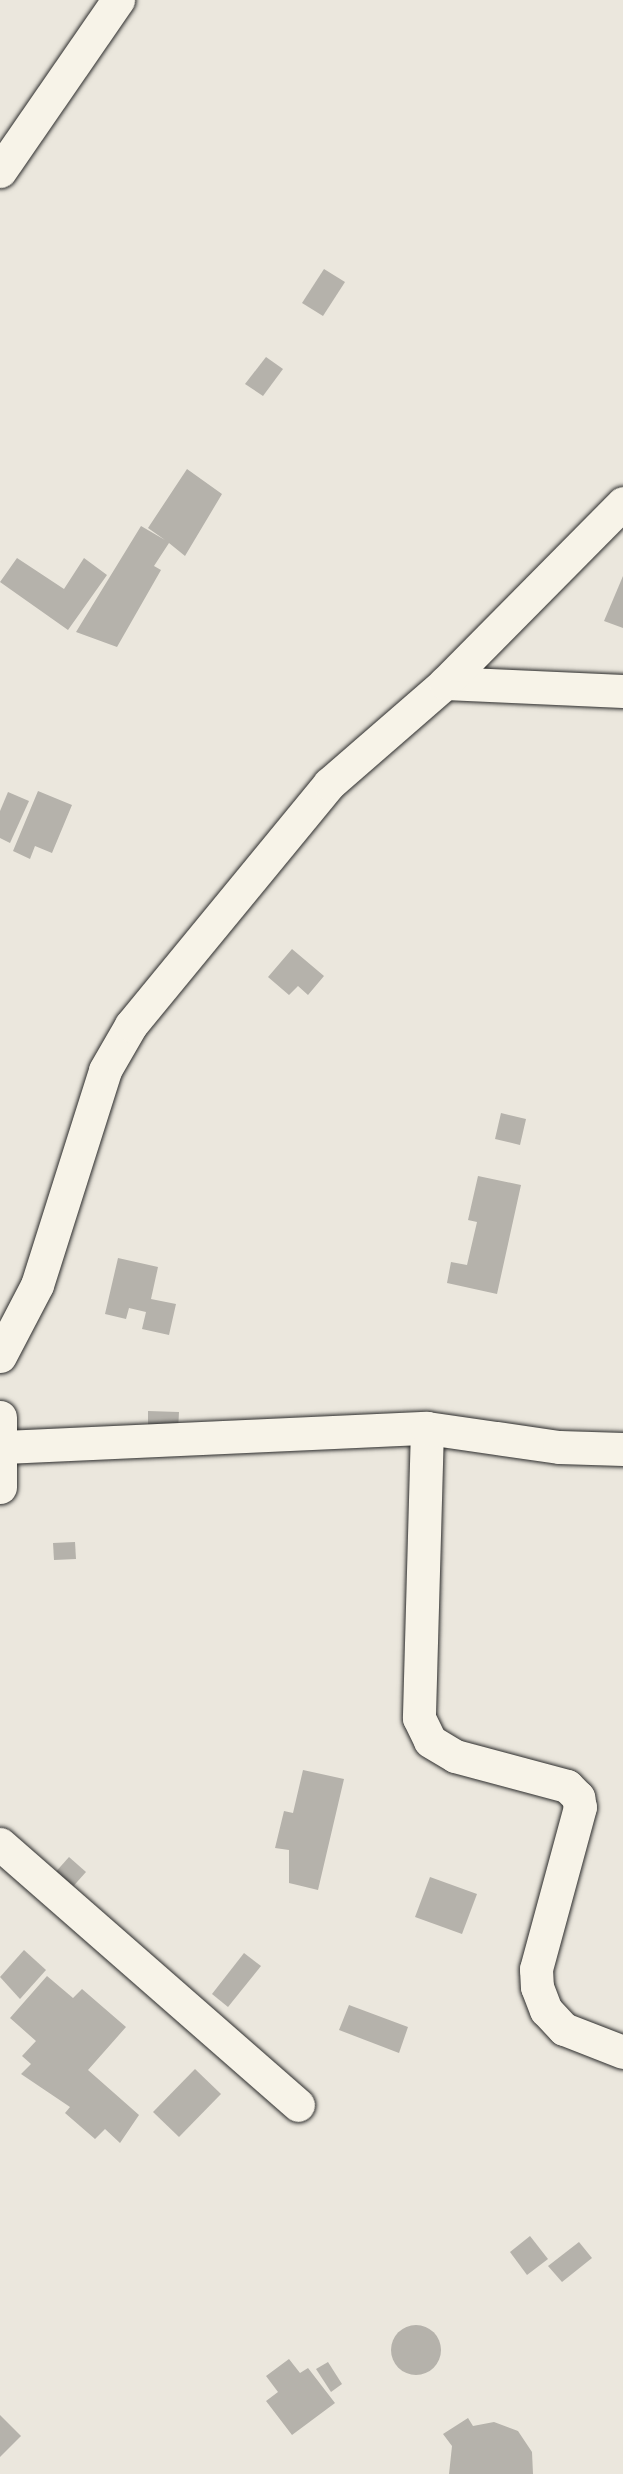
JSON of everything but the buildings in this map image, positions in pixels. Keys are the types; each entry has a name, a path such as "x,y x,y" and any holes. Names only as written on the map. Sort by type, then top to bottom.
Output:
{"street":[{"path":"0,171 118,0"},
{"path":"0,1356 37,1285 105,1070 131,1025 329,784 446,683 623,503"},
{"path":"446,683 623,691"},
{"path":"427,1428 419,1718 430,1741 455,1756 567,1786 578,1797 580,1807 536,1969 537,1987 546,2010 564,2029 621,2057"},
{"path":"0,1487 2,1432 427,1428 559,1447 623,1449"},
{"path":"0,1844 298,2105"}]}
